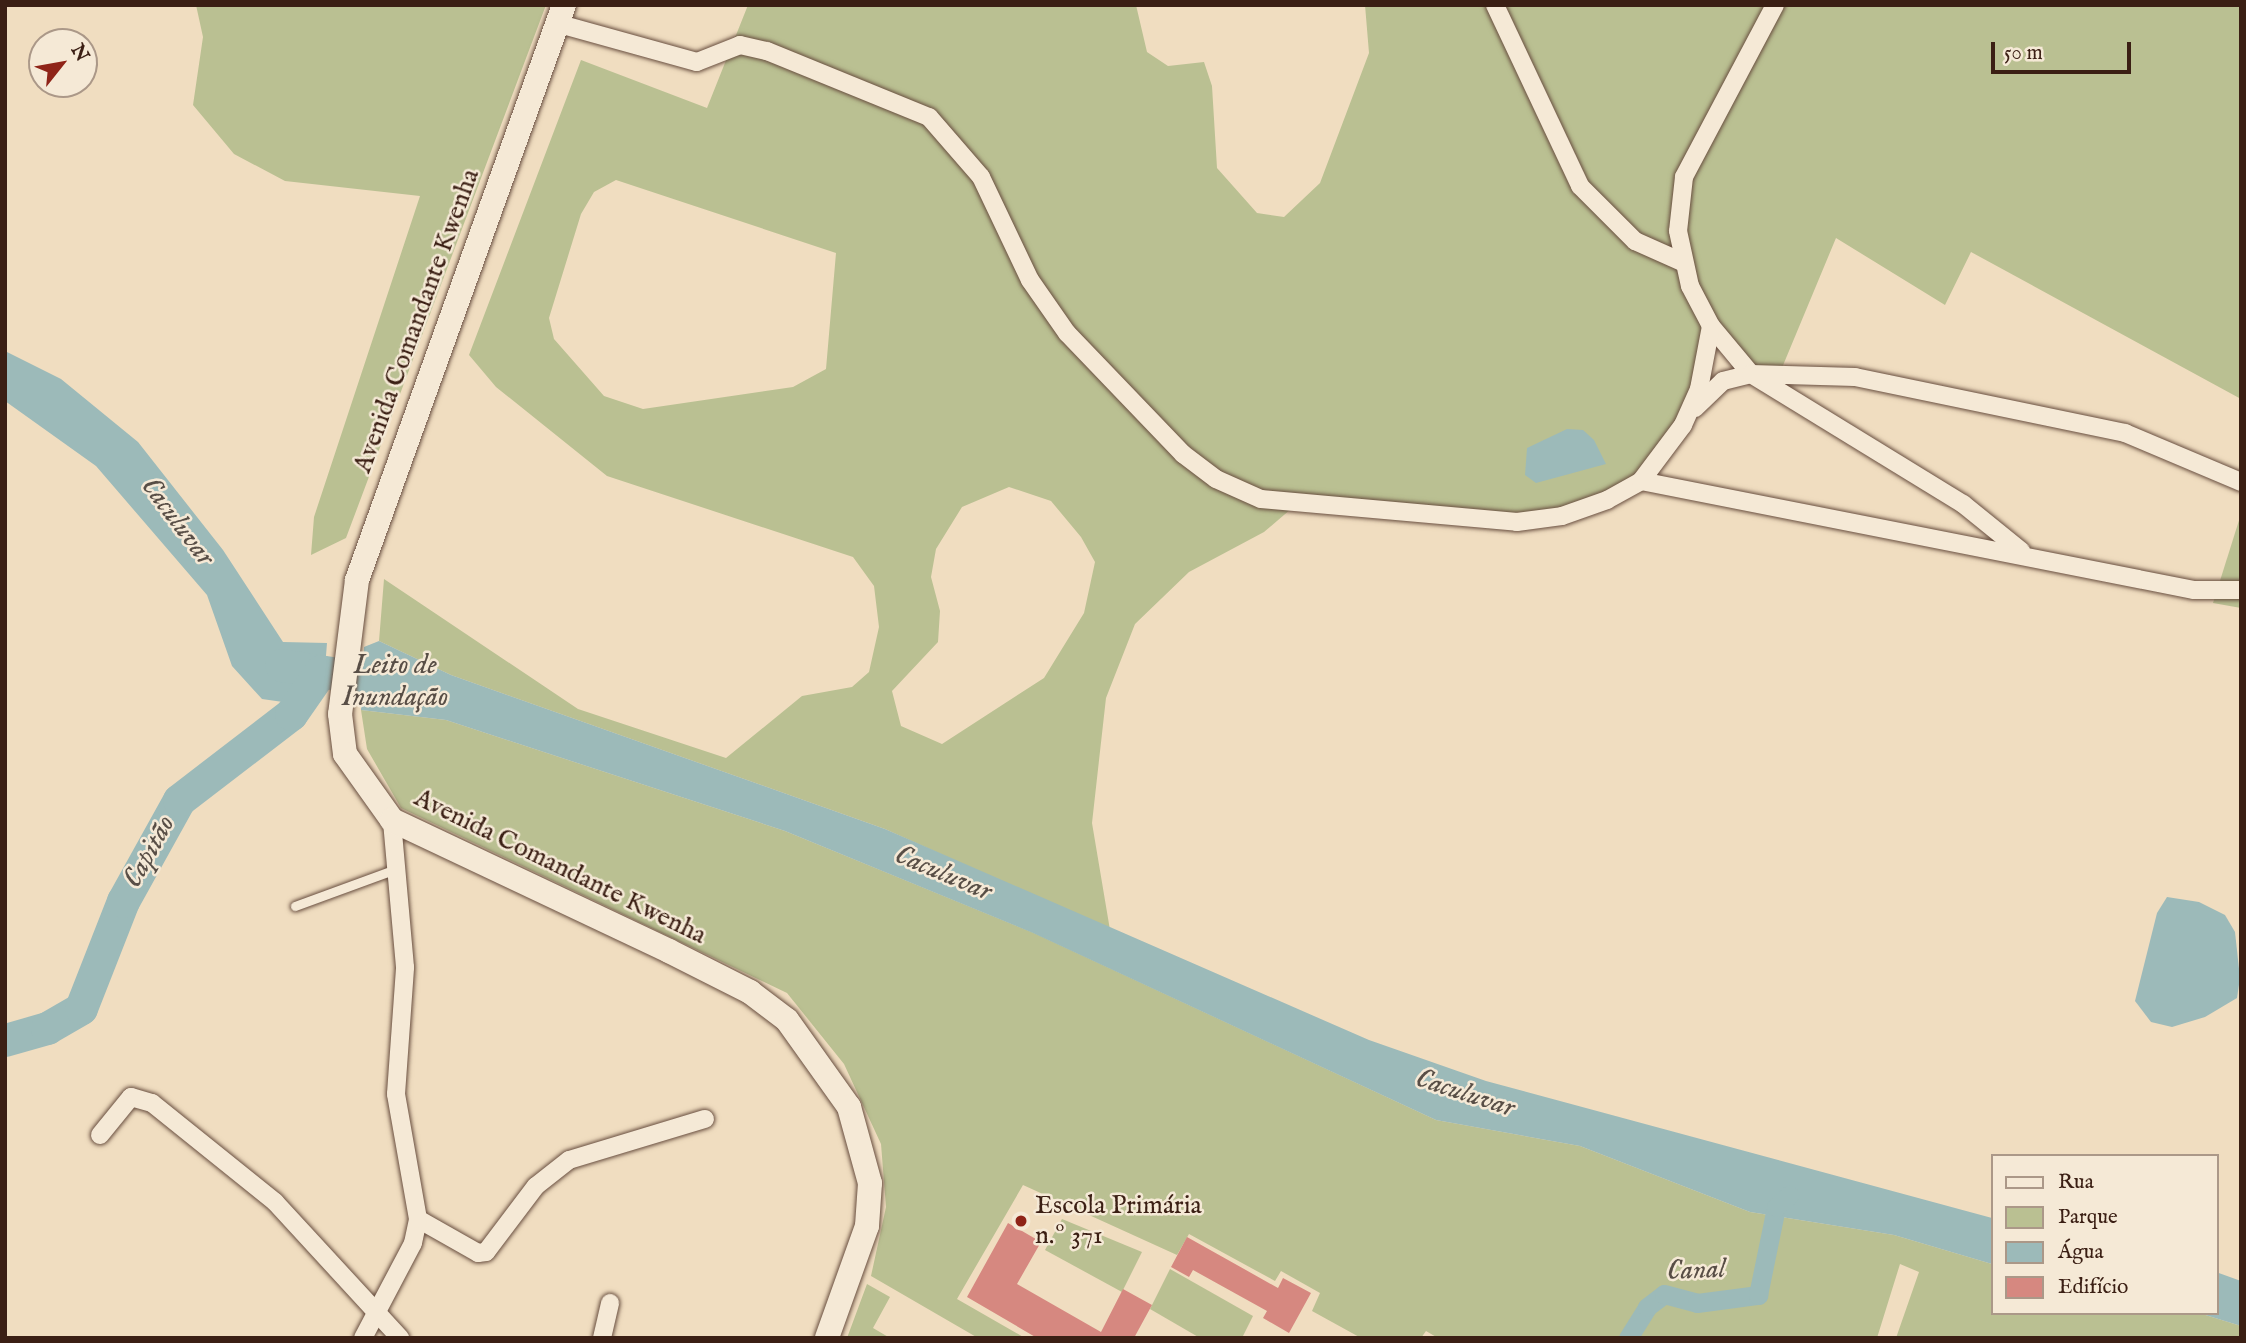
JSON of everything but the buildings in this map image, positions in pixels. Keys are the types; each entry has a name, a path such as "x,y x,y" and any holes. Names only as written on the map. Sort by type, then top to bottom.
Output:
{"main road":[{"name":"Avenida Comandante Kwenha","path":"560,14 385,496 345,641 340,714 345,754 392,820 750,992 787,1020 849,1107 870,1183 867,1226 827,1338"}],"street":[{"path":"1495,5 1580,186 1635,241 1682,262"},
{"path":"1775,5 1684,177 1682,262 1711,326 1751,374 1963,504 2021,551"},
{"path":"560,14 697,62 740,45 767,51 929,117 981,177 1030,280 1067,333 1183,454 1216,479 1261,499 1517,522 1562,516 1641,481 1683,425 1723,381 1751,374 1908,385 2125,433 2241,482"},
{"path":"1683,425 1699,389 1711,326"},
{"path":"1641,481 2021,551 2194,590 2241,590"},
{"path":"363,1338 413,1242 418,1219 396,1094 405,967 392,820"},
{"path":"100,1135 131,1097 152,1103 275,1202 400,1338"},
{"path":"418,1219 486,1252 536,1186 569,1160 705,1119"},
{"path":"602,1338 610,1303"}],"lane":[{"path":"295,906 396,869"}],"green space":[{"path":"196,5 546,5 346,538 311,555 314,517 420,196 285,181 234,154 193,105 203,37"},
{"path":"748,5 1136,5 1147,52 1168,66 1204,62 1212,86 1217,168 1257,213 1284,217 1320,183 1369,53 1365,5 2241,5 2241,399 1971,252 1945,305 1836,238 1779,375 1751,374 1712,327 1699,389 1661,461 1562,516 1298,503 1264,532 1189,572 1135,624 1106,698 1092,823 1110,930 885,829 451,675 379,641 384,579 578,709 726,758 802,696 852,687 869,672 879,627 874,586 853,557 607,476 496,387 469,355 581,60 707,108","holes":["616,180 836,253 826,369 793,387 643,409 604,396 554,339 549,318 581,214 594,192","1009,487 1051,501 1081,537 1095,562 1084,613 1044,678 942,744 901,726 892,691 938,642 940,611 931,577 936,549 962,507"]},
{"path":"2241,514 2241,608 2213,603"},
{"path":"361,710 446,720 785,831 1034,933 1436,1120 1580,1146 1750,1212 1894,1235 1990,1263 1990,1315 2205,1315 2241,1326 2241,1338 1896,1338 1919,1272 1900,1264 1877,1338 1438,1338 1426,1331 1421,1338 1361,1338 1312,1311 1320,1293 1281,1271 1275,1281 1189,1234 1177,1255 1023,1185 957,1299 1025,1338 978,1338 871,1276 886,1207 881,1144 844,1064 787,993 401,808 367,749"},
{"path":"1062,1219 1142,1252 1122,1292 1045,1250"},
{"path":"1170,1269 1253,1316 1242,1338 1200,1338 1150,1309"},
{"path":"867,1284 890,1297 873,1328 890,1338 847,1338"}],"water":[{"path":"5,351 61,379 138,442 223,550 283,642 327,643 323,694 311,706 262,699 232,666 207,595 96,466 5,401"},
{"path":"1567,429 1583,430 1594,440 1606,464 1536,483 1525,475 1527,448"},
{"name":"Leito de Inundação","path":"379,641 451,675 885,829 1369,1040 1486,1081 1990,1217 1990,1263 1894,1235 1750,1212 1580,1146 1436,1120 1033,933 785,831 446,720 361,710 364,647"},
{"path":"2167,897 2199,902 2225,915 2235,932 2240,978 2237,998 2205,1017 2172,1027 2151,1022 2135,1001 2157,913"},
{"path":"2218,1273 2241,1281 2241,1326 2205,1315 2218,1315"}],"waterway":[{"name":"Caculuvar","path":"281,665 407,685"},
{"name":"Capitão","path":"5,1040 47,1028 81,1008 123,901 179,800 291,714 321,671"},
{"name":"Canal","path":"1628,1338 1647,1307 1664,1294 1697,1303 1758,1295 1776,1207 1789,1195"}],"place":[{"name":"Escola Primária n.º 371","path":"1021,1221"}]}
